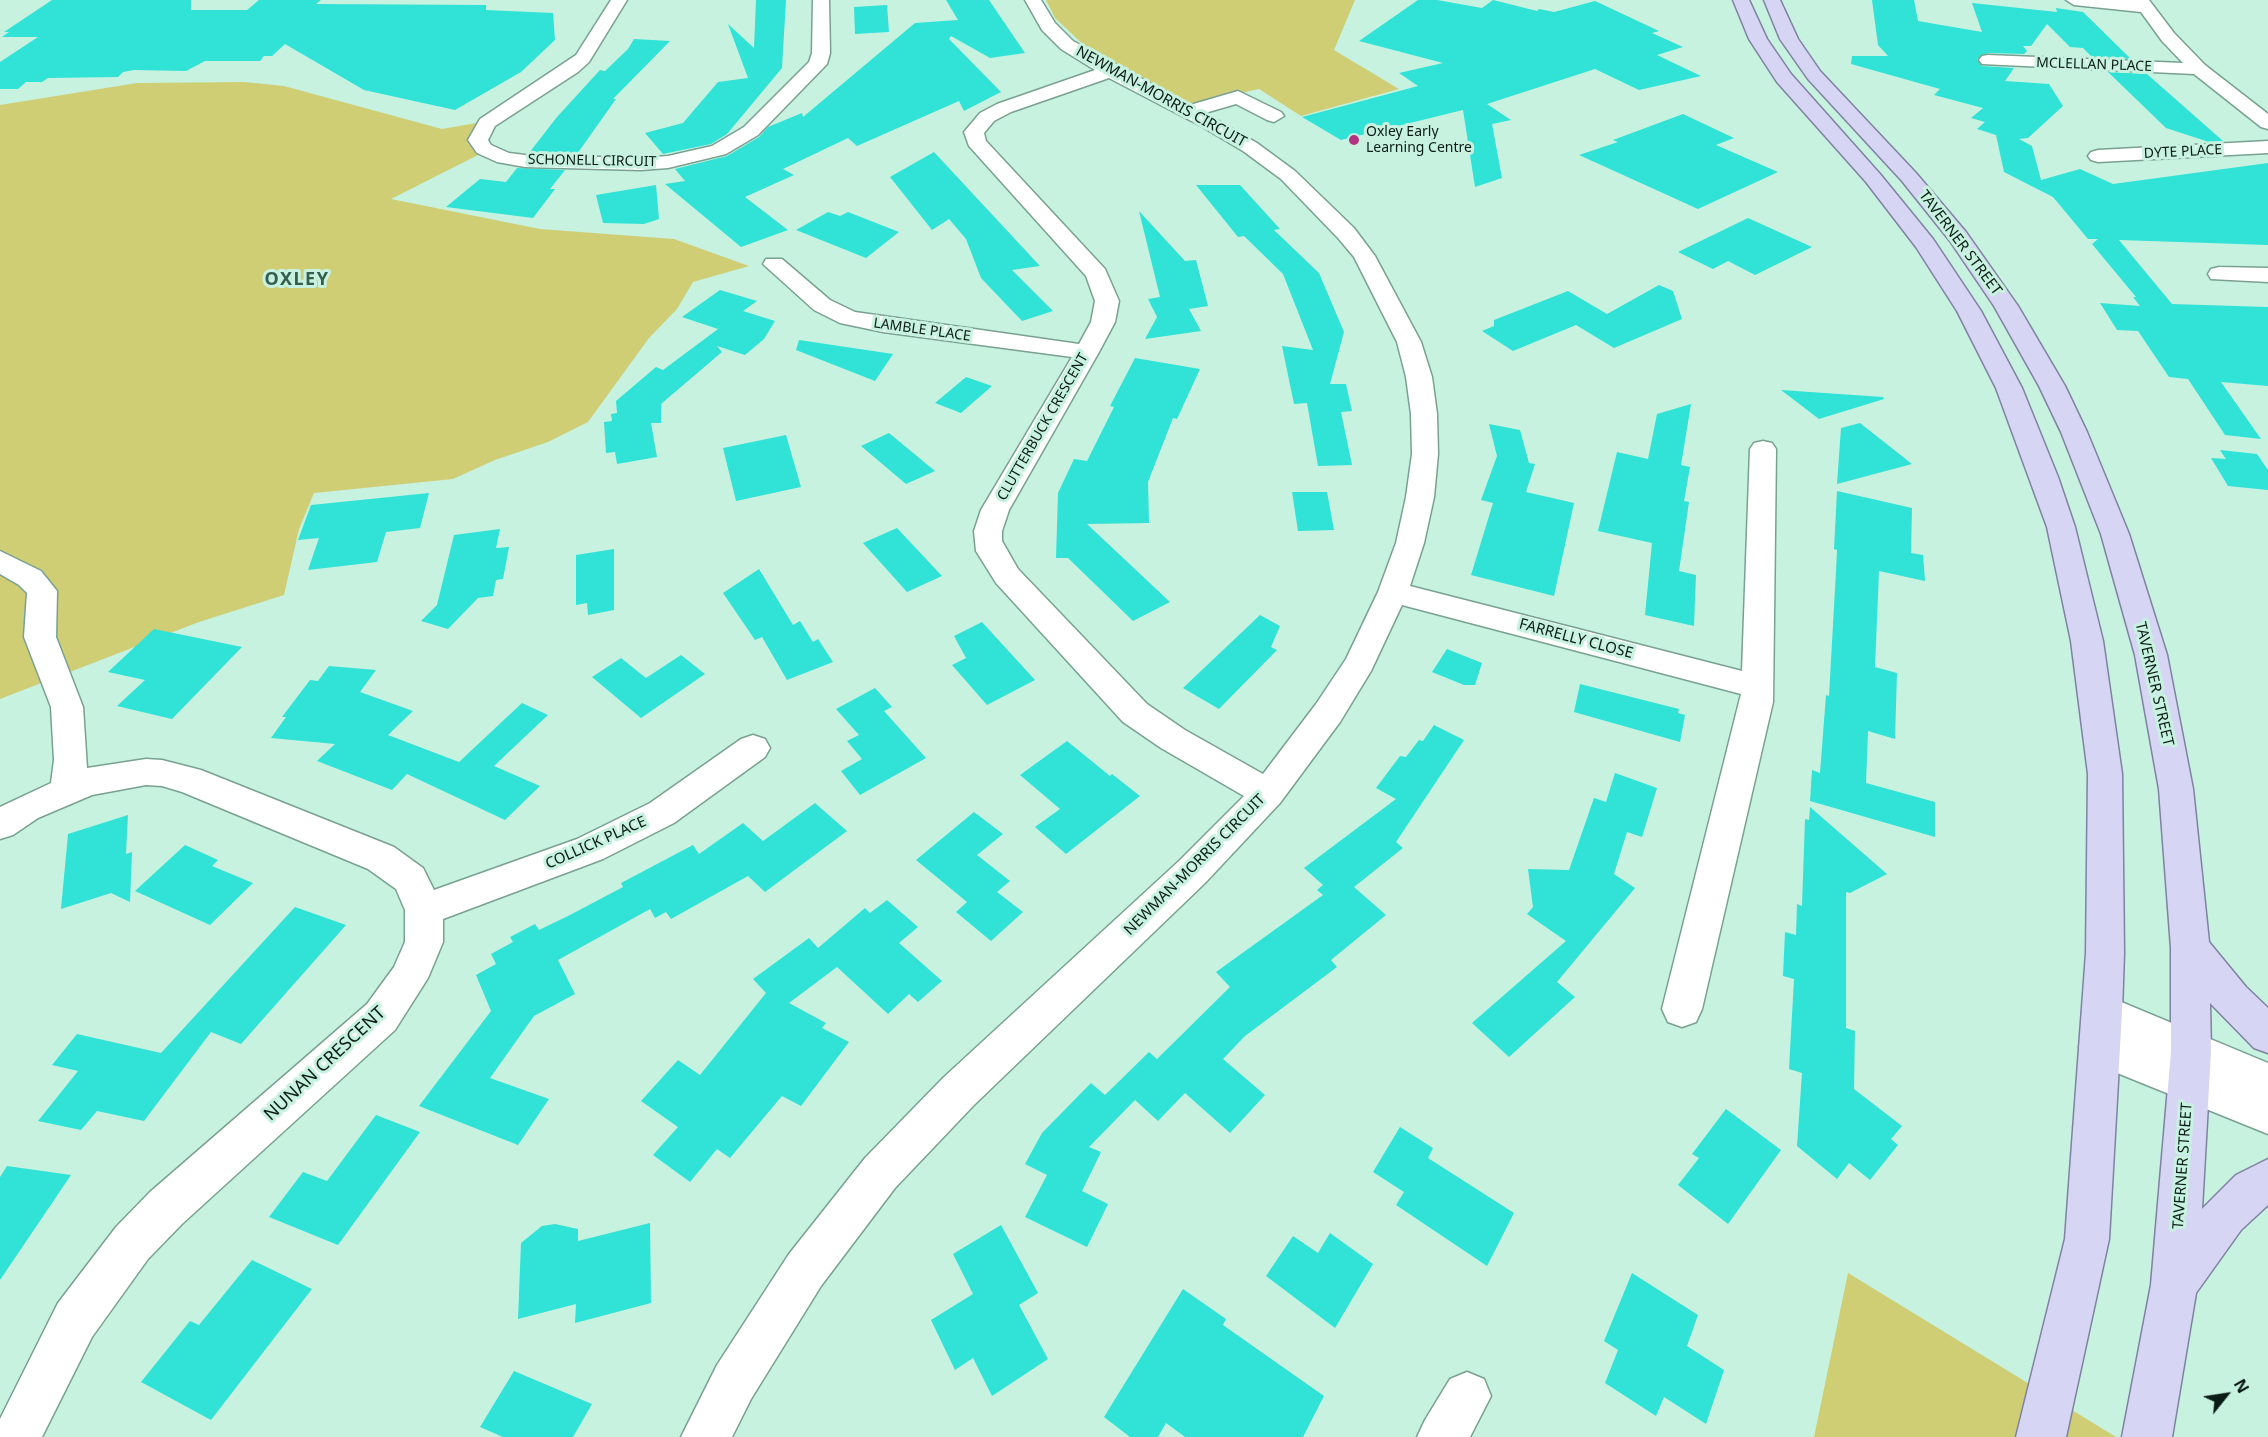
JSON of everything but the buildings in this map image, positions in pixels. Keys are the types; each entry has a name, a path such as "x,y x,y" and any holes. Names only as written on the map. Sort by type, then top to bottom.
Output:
{"main road":[{"name":"TAVERNER STREET","path":"1741,0 1758,39 1784,78 1879,186 1925,244 1969,311 2009,388 2044,477 2061,527 2087,640 2105,774 2105,953 2101,1029 2087,1239 2041,1437"},
{"name":"TAVERNER STREET","path":"1772,0 1790,39 1814,75 1908,177 1958,237 2006,306 2052,386 2074,432 2115,534 2151,654 2176,789 2190,948 2191,1067 2174,1285 2147,1437"},
{"path":"2190,948 2232,1000 2268,1035"},
{"path":"2174,1285 2225,1214 2251,1190 2268,1181"}],"street":[{"name":"SCHONELL CIRCUIT","path":"619,0 583,57 572,68 487,123 478,140 484,149 504,158 525,161 641,164 668,162 719,150 751,131 818,64 820,0"},
{"name":"NEWMAN-MORRIS CIRCUIT","path":"706,1437 734,1382 805,1270 880,1173 959,1090 1192,872 1268,793 1328,713 1347,683 1393,592 1410,543 1420,497 1425,454 1424,414 1419,377 1409,342 1379,281 1346,232 1288,175 1250,147 1067,45 1048,26 1034,0"},
{"path":"2074,0 2146,3 2168,37 2199,69 2265,119"},
{"name":"MCLELLAN PLACE","path":"1988,60 2199,69"},
{"name":"CLUTTERBUCK CRESCENT","path":"1110,71 1004,108 987,117 974,132 976,142 1102,282 1107,302 1103,322 1087,352 995,510 988,531 991,551 1007,576 1136,713 1173,739 1268,793"},
{"path":"1188,112 1238,97 1274,116"},
{"name":"DYTE PLACE","path":"2098,156 2268,147"},
{"name":"LAMBLE PLACE","path":"774,264 822,306 848,318 883,325 1087,352"},
{"path":"2219,274 2268,275"},
{"path":"1682,1009 1759,687 1763,450"},
{"path":"0,561 30,578 42,591 40,637 67,707 71,759 67,789"},
{"name":"FARRELLY CLOSE","path":"1393,592 1759,687"},
{"name":"COLLICK PLACE","path":"424,910 590,849 662,813 753,748"},
{"name":"NUNAN CRESCENT","path":"0,825 26,808 87,782 146,772 162,773 189,780 381,858 410,879 424,910 424,942 410,978 381,1017 165,1208 132,1243 75,1320 17,1437"},
{"path":"2101,1029 2191,1067 2268,1114"},
{"path":"2191,1067 2268,1083"},
{"path":"1442,1437 1467,1396"}],"shaded area":[{"path":"1046,0 1355,0 1334,50 1399,89 1301,116 1259,89 1192,104 1090,51 1055,18"},
{"path":"244,82 284,86 442,129 482,122 482,153 391,199 540,229 674,239 749,266 693,282 677,309 649,338 588,422 548,442 495,460 453,479 314,493 299,529 284,595 199,622 0,699 0,105 137,83"},
{"path":"1848,1273 2116,1437 1814,1437"}],"place":[{"name":"Oxley Early Learning Centre","path":"1354,140"}],"district":[{"name":"OXLEY","path":"297,280"}]}
